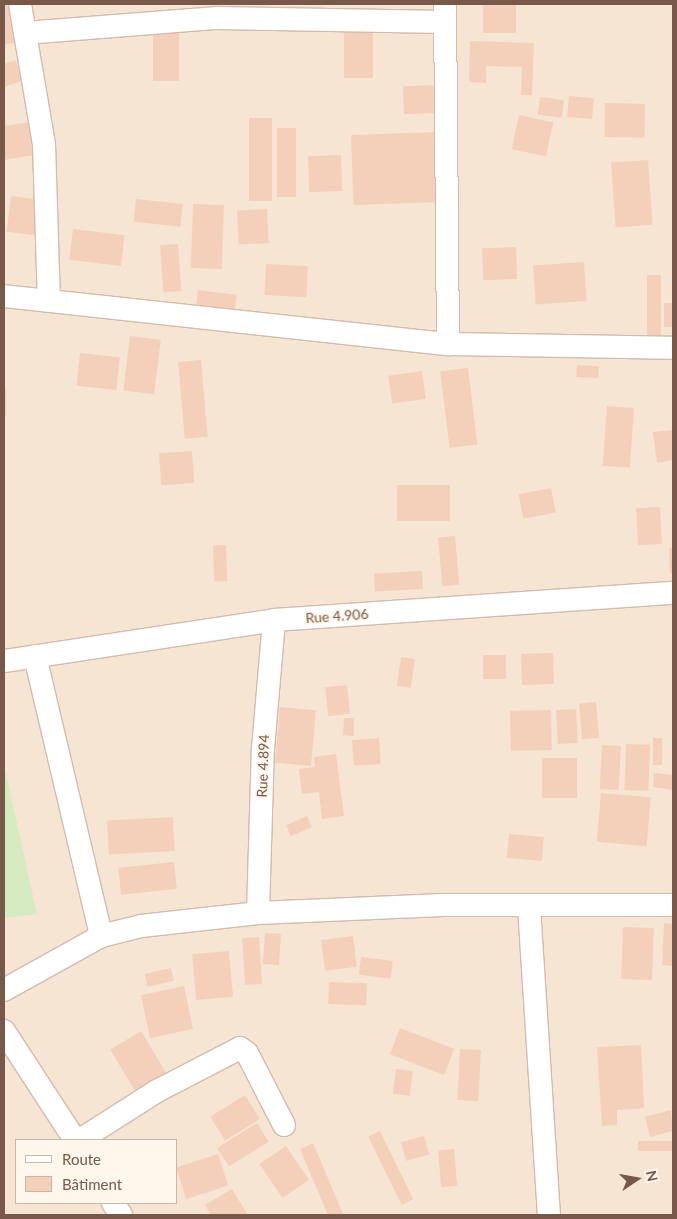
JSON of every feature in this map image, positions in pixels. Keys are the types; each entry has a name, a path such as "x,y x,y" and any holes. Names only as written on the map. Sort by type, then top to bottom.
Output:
{"street":[{"path":"20,4 44,144 50,301"},
{"path":"25,33 216,18 445,13 448,344"},
{"path":"4,296 448,344 673,348"},
{"name":"Rue 4.906","path":"4,661 274,620 673,593"},
{"name":"Rue 4.894","path":"258,913 263,749 274,620"},
{"path":"35,656 101,936"},
{"path":"4,990 101,936 141,926 258,913 443,905 529,907 673,905"},
{"path":"529,907 549,1215"},
{"path":"4,1031 73,1139"},
{"path":"82,1139 157,1090 240,1048 247,1053 284,1125"},
{"path":"114,1204 121,1215"}],"shaded area":[{"path":"4,4 673,4 673,1215 4,1215"}],"green space":[{"path":"4,764 37,914 4,918"}],"building":[{"path":"4,4 9,4 17,42 4,45"},
{"path":"483,4 516,4 516,33 483,33"},
{"path":"344,29 373,29 373,78 344,78"},
{"path":"153,31 179,31 179,81 153,81"},
{"path":"470,41 534,43 532,95 521,95 522,67 486,66 486,83 469,82"},
{"path":"16,60 22,81 4,87 4,64"},
{"path":"437,85 438,113 404,114 403,86"},
{"path":"569,96 594,98 592,119 567,117"},
{"path":"540,97 564,100 562,118 538,115"},
{"path":"605,103 645,104 644,138 604,137"},
{"path":"519,115 553,122 546,157 512,149"},
{"path":"249,118 272,118 272,201 249,201"},
{"path":"30,122 35,155 4,160 4,126"},
{"path":"277,128 296,128 296,197 277,197"},
{"path":"437,132 439,202 353,205 351,135"},
{"path":"341,155 342,191 309,192 308,156"},
{"path":"648,160 653,225 616,227 611,163"},
{"path":"11,196 42,200 37,236 7,232"},
{"path":"136,199 183,204 180,227 134,222"},
{"path":"193,204 224,205 222,269 191,268"},
{"path":"267,209 269,243 239,245 237,211"},
{"path":"73,229 125,235 121,266 69,260"},
{"path":"178,244 181,291 163,292 160,245"},
{"path":"516,247 517,279 483,280 482,248"},
{"path":"584,262 587,301 536,304 533,266"},
{"path":"266,264 308,266 306,297 264,295"},
{"path":"647,275 661,275 661,335 647,335"},
{"path":"198,290 237,295 235,312 196,307"},
{"path":"664,303 673,303 673,327 664,327"},
{"path":"130,336 161,340 154,394 123,391"},
{"path":"80,353 120,357 116,390 77,386"},
{"path":"201,360 208,437 185,439 178,362"},
{"path":"577,365 599,366 598,378 576,377"},
{"path":"468,368 477,444 450,448 440,371"},
{"path":"422,371 426,399 392,403 388,376"},
{"path":"4,388 6,388 6,415 4,415"},
{"path":"607,406 634,408 630,468 603,466"},
{"path":"673,430 673,460 657,463 653,432"},
{"path":"192,451 194,483 161,485 159,453"},
{"path":"397,485 450,485 450,521 397,521"},
{"path":"551,488 556,513 523,519 519,494"},
{"path":"660,507 662,544 638,545 636,508"},
{"path":"455,536 459,585 442,586 438,537"},
{"path":"213,545 226,545 227,581 214,581"},
{"path":"669,548 673,548 673,573 670,573"},
{"path":"422,571 423,589 375,591 374,574"},
{"path":"553,653 554,684 522,685 521,654"},
{"path":"483,655 506,655 506,679 483,679"},
{"path":"401,657 415,659 411,688 397,686"},
{"path":"347,685 350,714 328,716 325,687"},
{"path":"596,702 599,738 582,739 579,703"},
{"path":"280,707 316,710 311,766 275,763"},
{"path":"576,709 578,743 558,744 556,710"},
{"path":"551,710 552,750 511,751 510,711"},
{"path":"344,718 354,718 354,736 343,735"},
{"path":"379,738 381,764 354,766 352,740"},
{"path":"653,738 662,738 662,765 653,765"},
{"path":"626,744 650,745 648,791 624,790"},
{"path":"602,745 621,746 619,790 600,789"},
{"path":"336,754 344,816 322,819 319,792 302,794 299,769 315,767 314,757"},
{"path":"542,758 577,758 577,798 542,798"},
{"path":"654,773 673,775 673,790 653,787"},
{"path":"601,793 651,797 647,846 597,842"},
{"path":"307,816 312,827 291,836 286,825"},
{"path":"173,817 175,851 109,854 107,820"},
{"path":"509,834 544,837 542,861 507,858"},
{"path":"174,862 177,889 121,895 118,868"},
{"path":"664,923 673,924 673,966 662,965"},
{"path":"623,927 654,928 652,980 621,979"},
{"path":"265,933 281,934 279,965 263,964"},
{"path":"353,936 357,967 325,971 321,940"},
{"path":"259,937 262,984 245,985 242,938"},
{"path":"229,951 233,997 196,1000 192,954"},
{"path":"361,957 393,961 391,979 359,975"},
{"path":"171,968 174,981 148,987 145,974"},
{"path":"329,982 367,983 366,1005 328,1004"},
{"path":"184,986 193,1029 150,1038 141,995"},
{"path":"400,1028 454,1049 444,1075 390,1054"},
{"path":"141,1031 166,1072 135,1091 110,1050"},
{"path":"641,1045 644,1108 617,1110 617,1125 602,1126 597,1047"},
{"path":"460,1049 481,1050 478,1101 457,1100"},
{"path":"396,1069 413,1071 410,1096 393,1094"},
{"path":"245,1095 260,1119 225,1140 210,1117"},
{"path":"671,1110 673,1131 650,1137 645,1117"},
{"path":"257,1123 269,1142 229,1167 217,1148"},
{"path":"380,1131 413,1199 402,1205 368,1137"},
{"path":"424,1136 429,1154 406,1161 401,1143"},
{"path":"638,1141 673,1141 673,1151 638,1151"},
{"path":"313,1143 343,1214 328,1215 300,1149"},
{"path":"286,1146 309,1180 282,1198 259,1164"},
{"path":"454,1149 457,1186 441,1187 438,1150"},
{"path":"218,1154 228,1185 186,1199 178,1173 178,1167"},
{"path":"232,1189 248,1215 211,1215 205,1205"}]}
